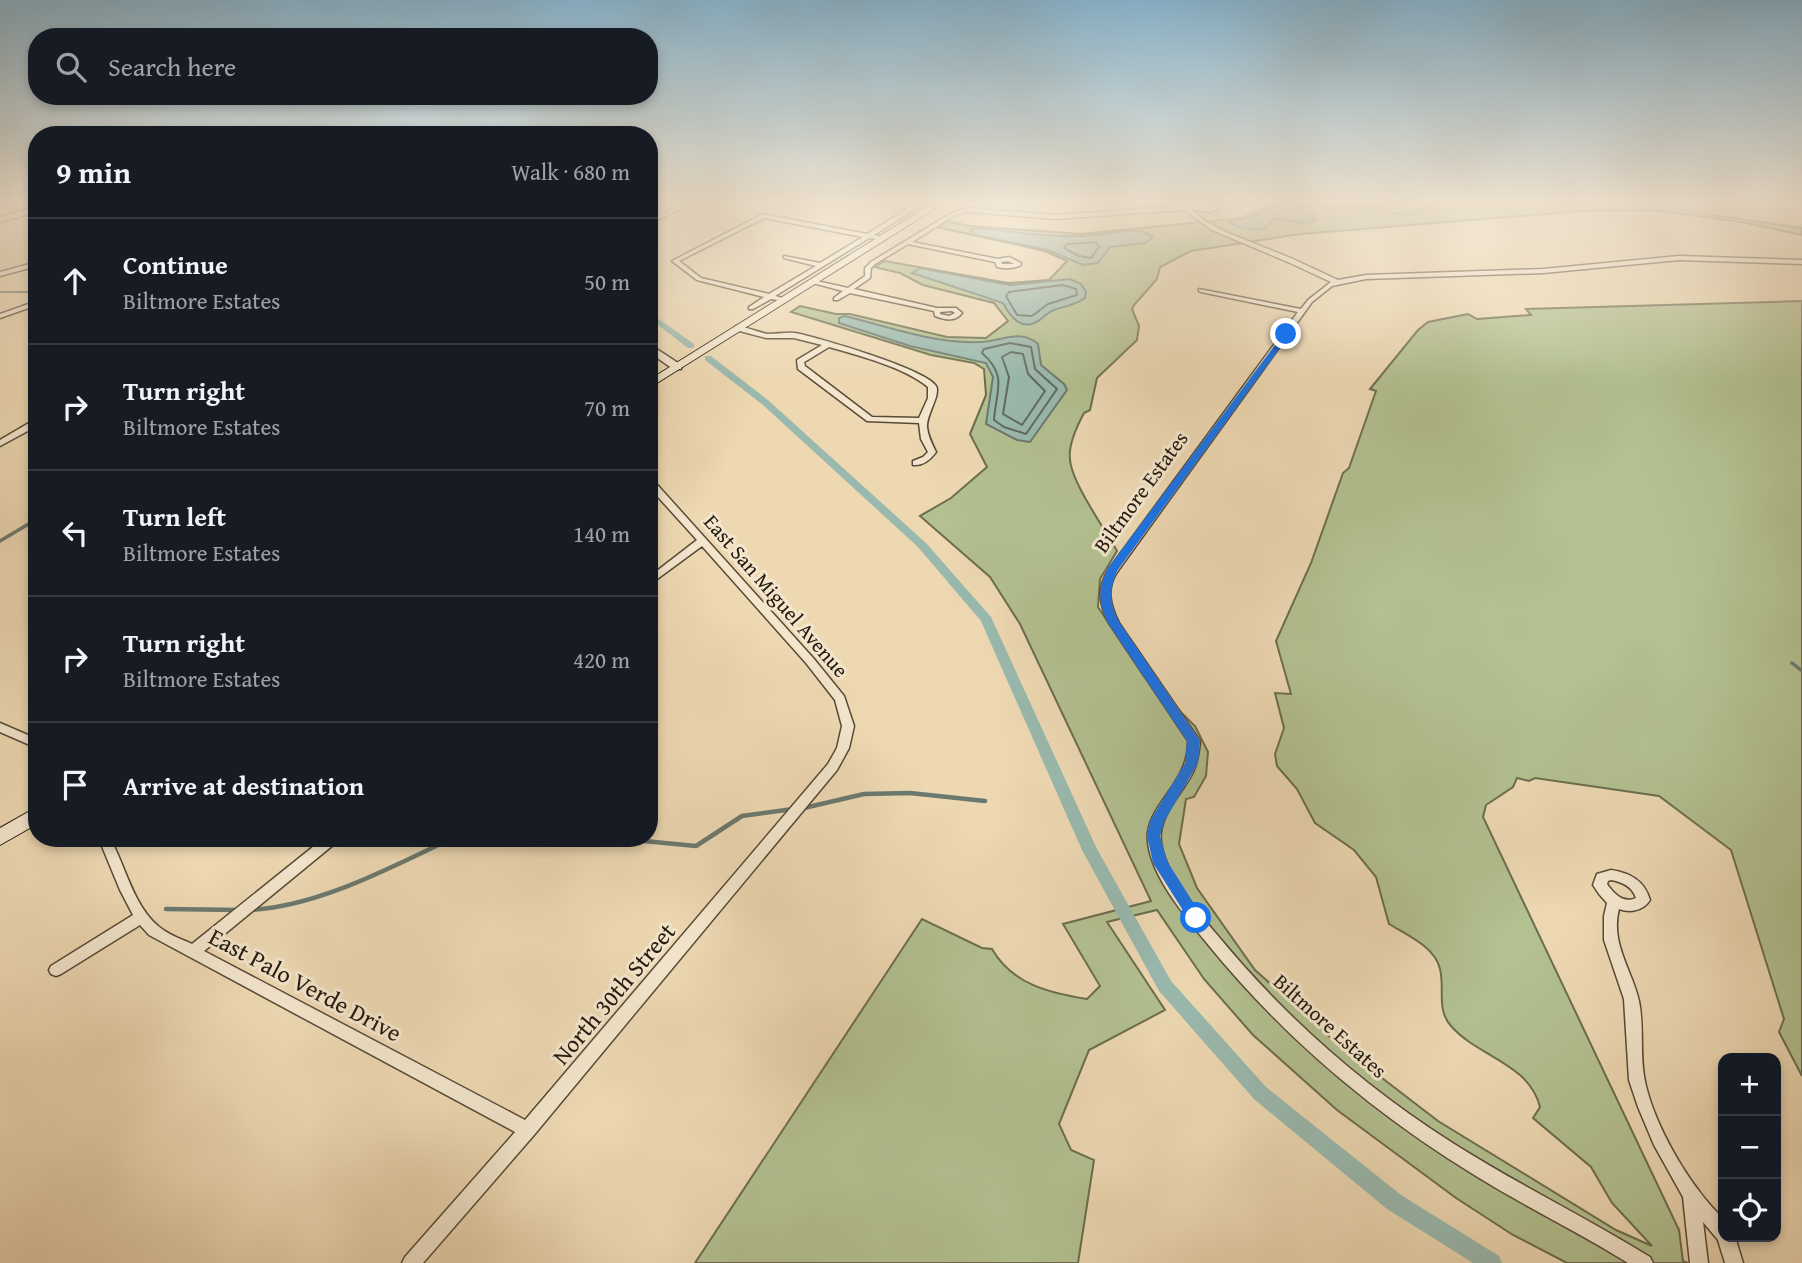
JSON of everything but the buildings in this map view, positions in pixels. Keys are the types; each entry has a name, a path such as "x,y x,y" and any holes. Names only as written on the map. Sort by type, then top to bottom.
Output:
{"main road":[{"path":"658,380 846,262"},
{"path":"0,838 28,820"}],"street":[{"path":"676,262 699,279 784,300"},
{"path":"808,262 822,265"},
{"path":"751,308 827,262"},
{"path":"836,299 868,277 868,268 875,262"},
{"path":"1293,262 1336,282"},
{"name":"Biltmore Estates","path":"1638,262 1543,271 1366,277 1336,282 1317,292 1107,578 1104,598 1108,612 1177,712 1194,745 1191,763 1183,781 1157,821 1153,836 1157,855 1183,900 1226,956 1291,1026 1389,1108 1451,1150 1644,1263"},
{"path":"0,274 28,266"},
{"path":"815,281 937,310"},
{"path":"1201,290 1303,311"},
{"path":"0,316 28,306"},
{"path":"742,326 767,335 803,337 926,379 932,386 933,393 922,421 922,430 932,452 926,459 916,463"},
{"path":"827,345 803,359 800,362 801,367 870,419 922,421"},
{"path":"658,354 677,368"},
{"path":"0,443 28,427"},
{"name":"East San Miguel Avenue","path":"658,491 810,661 840,699 848,726 843,748"},
{"path":"658,575 702,541"},
{"path":"0,727 28,740"},
{"name":"North 30th Street","path":"411,1263 528,1130 833,767 843,748"},
{"path":"56,970 139,918 135,901 108,847"},
{"path":"194,951 322,847"},
{"path":"1615,902 1609,917 1609,932 1613,953 1630,998 1638,1084 1646,1110 1692,1196 1718,1227"},
{"name":"East Palo Verde Drive","path":"139,918 154,932 528,1130"},
{"path":"1692,1196 1699,1263"},
{"path":"1727,1242 1734,1263"}],"green space":[{"path":"883,262 890,262 1008,283 1049,280 1066,262 1170,262 1160,267 1157,279 1134,305 1132,309 1139,326 1137,340 1097,378 1090,410 1084,413 1070,453 1076,480 1117,551 1100,579 1098,607 1144,676 1195,726 1208,752 1206,776 1194,797 1186,799 1179,844 1197,888 1255,970 1339,1045 1438,1121 1616,1230 1652,1246 1612,1203 1591,1167 1533,1118 1540,1107 1525,1080 1462,1037 1451,1026 1442,1006 1441,976 1437,961 1419,942 1389,924 1376,877 1354,850 1315,823 1297,789 1277,766 1275,754 1284,728 1275,693 1291,694 1276,641 1311,563 1343,473 1349,468 1376,391 1370,389 1418,330 1428,322 1468,314 1477,319 1531,315 1526,309 1802,301 1802,1076 1779,1032 1784,1019 1731,850 1659,796 1535,778 1529,781 1517,778 1513,787 1486,805 1483,817 1679,1230 1683,1261 1688,1263 1567,1263 1513,1235 1456,1198 1337,1110 1253,1035 1204,979 1157,910 1107,922 1165,1010 1089,1050 1059,1124 1071,1150 1094,1160 1078,1263 695,1263 922,919 982,948 992,949 1010,971 1033,985 1059,994 1087,999 1100,986 1063,924 1151,901 1020,624 990,577 920,516 951,498 987,467 970,434 986,395 984,369 974,363 931,355 791,312 800,306 836,314 850,314 947,337 986,338 1008,321 994,303 923,285 900,273 875,267"}],"water":[{"path":"1076,262 1099,262 1098,263 1083,265"},
{"path":"920,268 1010,285 1070,279 1081,284 1086,292 1085,298 1052,311 1029,325 1018,322 1003,303 912,273"},
{"path":"845,316 946,340 980,342 1017,336 1031,339 1038,344 1041,365 1064,384 1067,390 1030,442 1017,440 986,424 993,377 986,363 910,346 839,323 839,318"}],"waterway":[{"path":"0,292 28,292"},
{"path":"658,321 691,346"},
{"path":"708,358 766,403 922,545 987,620 1090,850 1165,986 1260,1093 1394,1202 1492,1263"},
{"path":"0,541 28,524"},
{"path":"1792,663 1802,671"},
{"path":"804,808 864,794 910,793 985,801"},
{"path":"658,842 696,846 742,816 793,809"},
{"path":"249,910 301,902 328,894 434,847"},
{"path":"166,909 238,910"}],"route":[{"path":"1196,918 1160,863 1153,836 1157,821 1183,781 1191,763 1194,741 1177,712 1114,623 1106,607 1105,589 1112,570 1286,334"}]}
